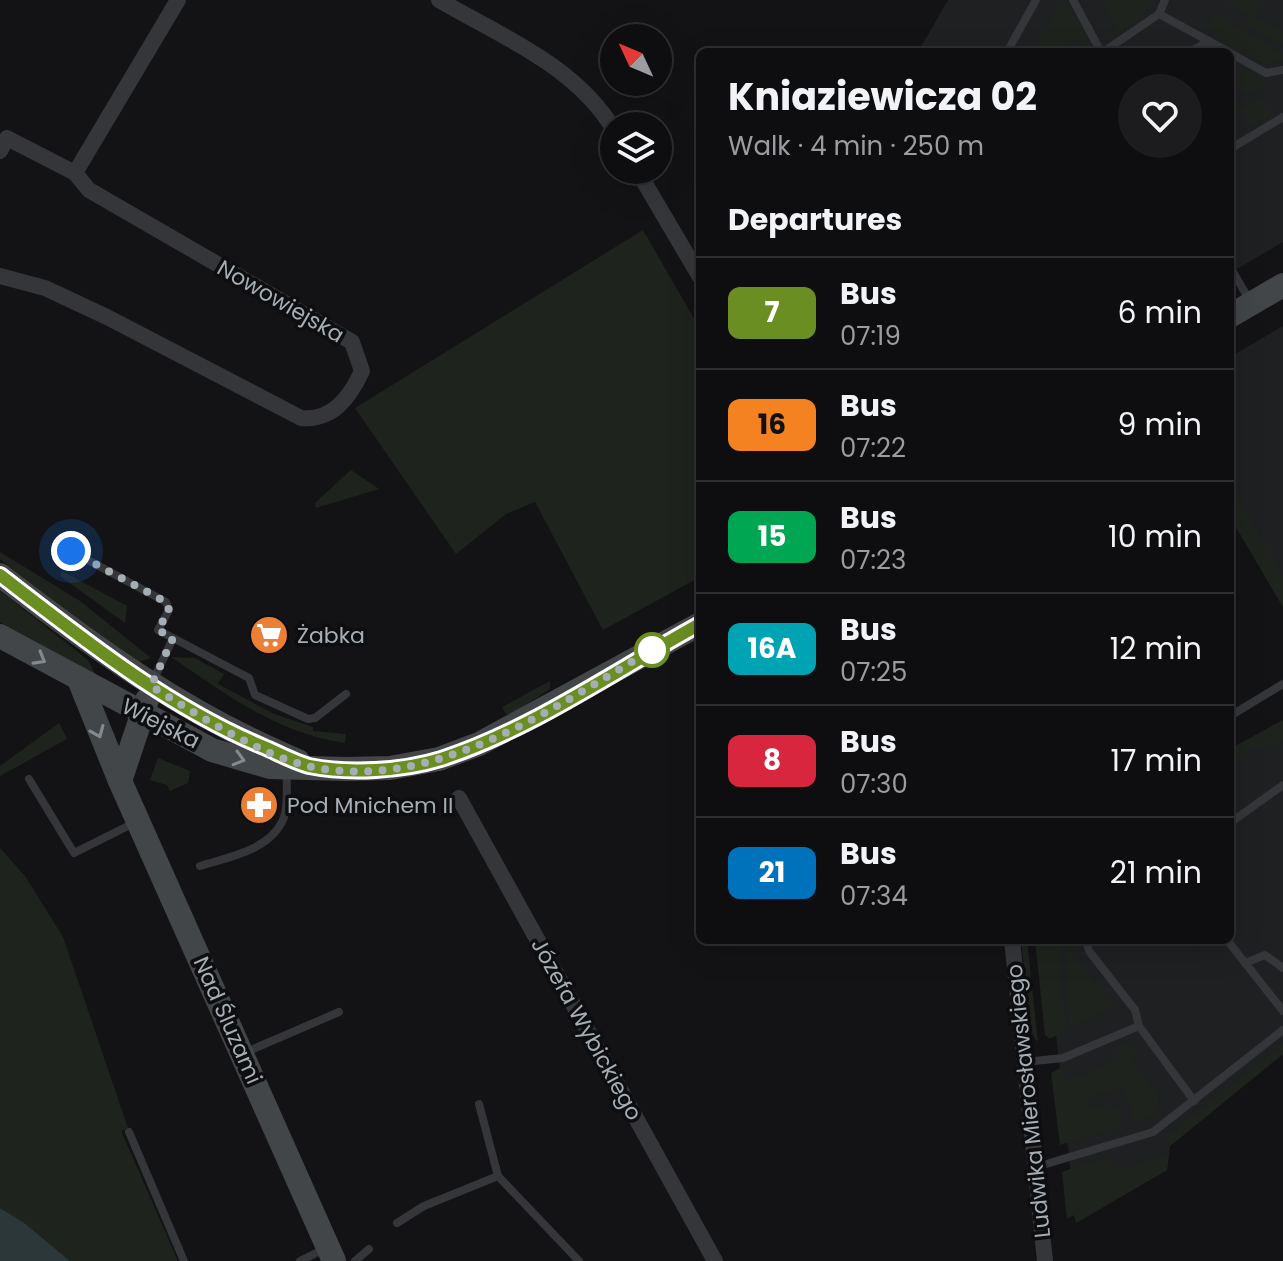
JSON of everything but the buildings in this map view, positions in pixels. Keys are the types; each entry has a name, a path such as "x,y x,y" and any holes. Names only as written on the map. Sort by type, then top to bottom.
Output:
{"main road":[{"path":"1234,314 1283,285"},
{"name":"Wiejska","path":"0,575 151,686 297,767"},
{"path":"297,767 390,768 439,759 525,722 696,626"},
{"name":"Wiejska","path":"0,636 80,682 212,750 297,767"},
{"name":"Nad Śluzami","path":"80,682 120,781 331,1254"},
{"path":"120,781 151,686"}],"street":[{"path":"75,173 178,0"},
{"path":"439,0 569,76 592,97 602,112"},
{"name":"Nowowiejska","path":"0,151 7,138 75,173 89,190 352,342 362,371 354,389 330,414 313,419 301,418 107,317 45,288 0,276"},
{"path":"645,184 696,270"},
{"name":"Józefa Wybickiego","path":"459,798 715,1261"},
{"name":"Ludwika Mierosławskiego","path":"1012,944 1045,1261"}],"lane":[{"path":"1009,48 1036,0"},
{"path":"1073,0 1100,48"},
{"path":"1108,48 1159,14 1165,0"},
{"path":"1159,14 1222,48"},
{"path":"1197,48 1209,41"},
{"path":"1234,55 1266,73 1283,70"},
{"path":"1234,147 1283,117"},
{"path":"1234,274 1251,303"},
{"path":"71,551 163,600 169,610 158,630 249,678 255,695 308,719 315,718 346,694"},
{"path":"151,686 173,638"},
{"path":"1234,714 1283,684"},
{"path":"200,866 252,849 271,836 283,820 297,767"},
{"path":"29,779 74,853 138,821"},
{"path":"1234,820 1283,785"},
{"path":"1087,944 1089,951 1135,1010 1139,1026 1194,1101"},
{"path":"1230,944 1283,1011"},
{"path":"1245,963 1265,955 1283,968"},
{"path":"243,1053 339,1012"},
{"path":"1024,1062 1063,1058 1139,1026"},
{"path":"1035,1167 1153,1132 1283,1030"},
{"path":"479,1104 498,1176 579,1261"},
{"path":"129,1132 184,1261"},
{"path":"397,1223 424,1206 498,1176"},
{"path":"355,1261 369,1249"},
{"path":"300,1261 331,1254"}],"shaded area":[{"path":"948,0 1283,0 1283,242 1234,271 1234,48 920,48"},
{"path":"1101,0 1153,0 1139,20 1109,38 1104,35 1117,27"},
{"path":"1224,0 1254,0 1261,5 1255,16 1283,32 1283,46 1246,24 1251,16"},
{"path":"1059,5 1069,8 1092,48 1084,48 1078,37 1060,48 1035,48"},
{"path":"1215,14 1283,54 1283,61 1265,65 1206,31"},
{"path":"1237,64 1261,78 1260,90 1237,90"},
{"path":"1260,97 1270,114 1252,126 1243,111 1234,117 1234,112"},
{"path":"643,230 696,322 696,579 603,630 535,502 506,514 456,554 355,408"},
{"path":"1283,326 1283,607 1234,524 1234,355"},
{"path":"351,470 379,489 316,508 315,503"},
{"path":"1234,492 1283,577 1283,607 1234,524"},
{"path":"0,552 80,601 151,658 132,664 0,559"},
{"path":"62,571 127,606 125,623 60,576"},
{"path":"0,591 88,660 95,674 0,622"},
{"path":"171,657 195,658 224,674 218,684 274,714 313,727 313,731 346,734 345,743 297,731 275,721 233,698"},
{"path":"550,681 550,689 510,715 506,714 502,707"},
{"path":"1283,720 1283,1054 1170,1146 1167,1170 1076,1223 1046,944 1234,944 1234,747"},
{"path":"1283,720 1283,742 1249,750 1234,761 1234,747"},
{"path":"59,723 67,739 0,776 0,766"},
{"path":"158,758 190,771 188,783 170,791 167,785 150,780"},
{"path":"0,848 25,876 63,937 128,1128 121,1131 178,1261 70,1261 23,1222 0,1208"},
{"path":"1021,944 1027,944 1038,1043 1031,1031"},
{"path":"1035,944 1059,944 1064,1031 1050,1039 1045,1035"},
{"path":"1066,944 1071,944 1073,954 1113,1007 1069,1028"},
{"path":"1283,1044 1283,1054 1170,1146 1165,1138"},
{"path":"1124,1045 1142,1051 1131,1058 1151,1089 1155,1087 1159,1092 1157,1114 1135,1122 1123,1087 1085,1100 1088,1109 1106,1104 1109,1110 1118,1107 1123,1121 1119,1122 1120,1127 1060,1145 1051,1073 1062,1067 1064,1081 1121,1060 1116,1047"},
{"path":"1169,1154 1167,1170 1076,1223 1074,1215 1067,1219 1062,1172 1104,1158 1118,1171"},
{"path":"0,1208 23,1222 70,1261 0,1261"}],"bus line":[{"name":"7","path":"0,575 73,631 199,716 307,765 346,769 390,768 439,759 479,744 525,722 696,626"}],"place":[{"name":"Żabka","path":"269,635"},
{"name":"Pod Mnichem II","path":"259,805"}],"route":[{"path":"71,551 166,602 169,610 158,630 173,638 151,686 234,734 307,765 346,769 390,768 439,759 525,722 652,650"}]}
